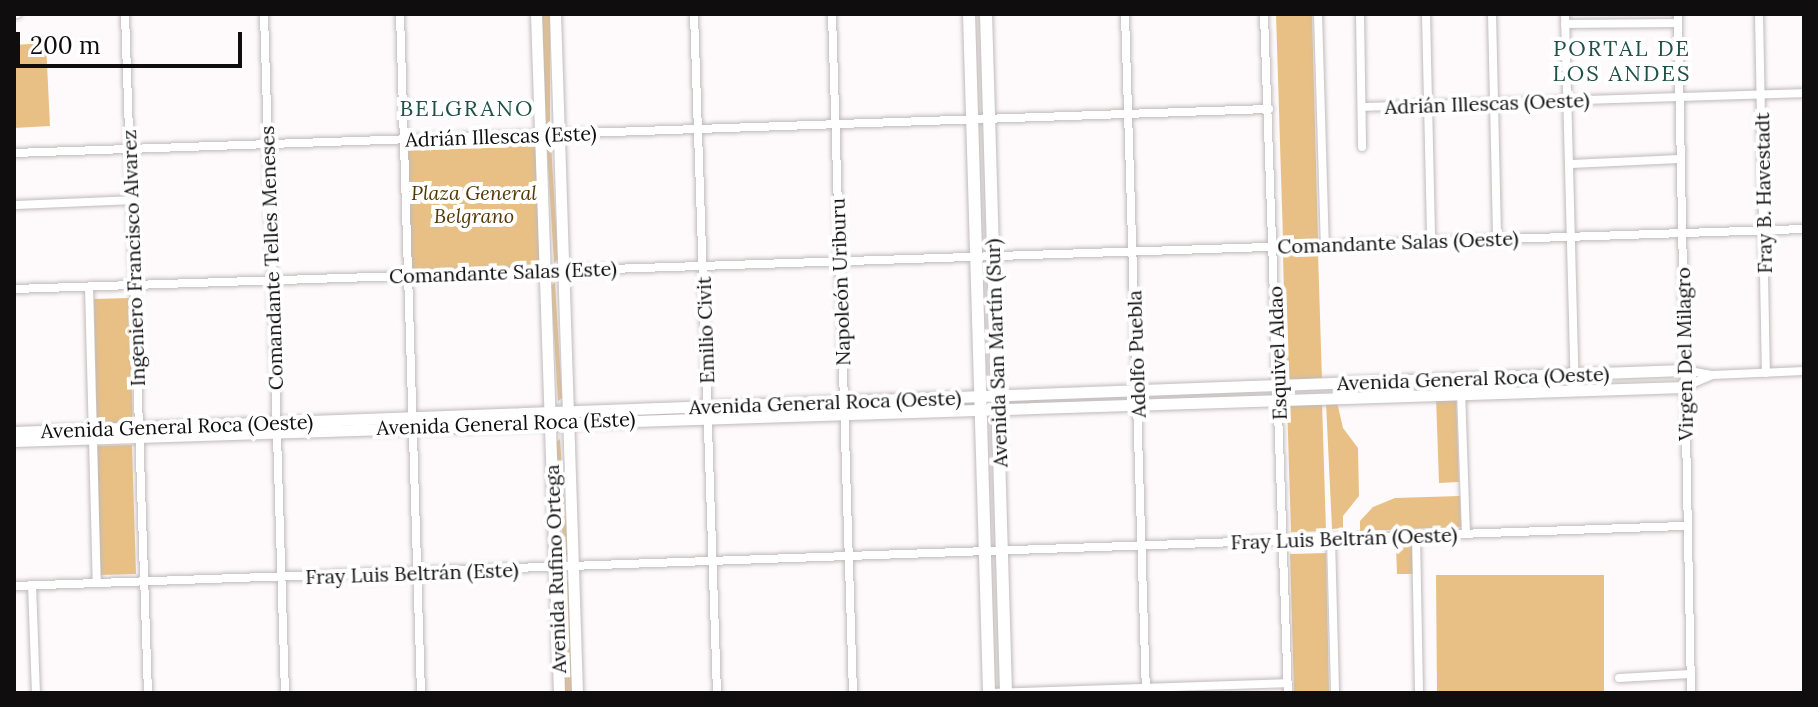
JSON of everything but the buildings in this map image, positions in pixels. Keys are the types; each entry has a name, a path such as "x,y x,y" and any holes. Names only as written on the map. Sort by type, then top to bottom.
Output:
{"highway":[{"name":"Avenida San Martín (Sur)","path":"969,14 988,693"},
{"name":"Avenida San Martín (Sur)","path":"986,14 1006,693"}],"main road":[{"name":"Avenida Rufino Ortega","path":"536,14 559,693"},
{"name":"Avenida Rufino Ortega","path":"555,14 577,693"},
{"name":"Avenida General Roca (Oeste)","path":"844,406 1278,391 1574,373 1684,370"},
{"name":"Avenida General Roca (Oeste)","path":"1278,391 1684,387"},
{"name":"Avenida General Roca (Este)","path":"14,441 139,432 844,406"},
{"name":"Avenida General Roca (Oeste)","path":"14,432 93,434"}],"street":[{"name":"Ingeniero Francisco Alvarez","path":"125,14 148,693"},
{"name":"Comandante Telles Meneses","path":"264,14 285,693"},
{"path":"400,14 421,693"},
{"name":"Emilio Civit","path":"694,14 717,693"},
{"name":"Napoleón Uriburu","path":"832,14 853,693"},
{"name":"Adolfo Puebla","path":"1125,14 1146,690"},
{"name":"Esquivel Aldao","path":"1264,14 1288,693"},
{"path":"1318,14 1325,244"},
{"path":"1360,14 1362,147"},
{"path":"1426,14 1431,241"},
{"path":"1492,14 1497,238"},
{"path":"1565,14 1575,389"},
{"name":"Fray B. Havestadt","path":"1759,14 1766,373"},
{"path":"1565,24 1678,19"},
{"name":"Virgen Del Milagro","path":"1678,19 1691,693"},
{"name":"Adrián Illescas (Oeste)","path":"1362,107 1804,93"},
{"path":"989,120 1269,109"},
{"name":"Adrián Illescas (Este)","path":"14,153 989,120"},
{"path":"1570,164 1681,159"},
{"path":"14,205 131,200"},
{"name":"Comandante Salas (Oeste)","path":"993,255 1804,229"},
{"name":"Comandante Salas (Este)","path":"14,289 993,255"},
{"path":"89,287 97,583"},
{"path":"1684,370 1712,375 1804,371"},
{"path":"1684,387 1712,375"},
{"path":"1461,391 1466,533"},
{"name":"Fray Luis Beltrán (Oeste)","path":"1002,554 1331,538 1686,526"},
{"path":"1416,535 1419,693"},
{"path":"1331,538 1335,693"},
{"name":"Fray Luis Beltrán (Este)","path":"14,586 1002,554"},
{"path":"32,585 36,693"},
{"path":"1619,678 1690,674"},
{"path":"988,693 1288,683"}],"green space":[{"path":"542,14 550,14 550,128 546,124"},
{"path":"1276,14 1312,14 1318,239 1283,240"},
{"path":"46,43 50,126 14,128 14,45"},
{"name":"Plaza General Belgrano","path":"540,135 544,270 408,275 404,140"},
{"path":"551,144 558,259 554,263 547,148"},
{"path":"1318,253 1322,381 1286,382 1283,254"},
{"path":"555,282 562,398 558,401 551,286"},
{"path":"129,298 133,428 97,429 94,299"},
{"path":"1456,396 1459,482 1439,483 1436,397"},
{"path":"1322,401 1326,531 1291,532 1287,402"},
{"path":"1337,402 1343,428 1358,448 1359,496 1343,516 1343,528 1332,529 1326,403"},
{"path":"560,439 568,554 564,558 556,442"},
{"path":"132,445 136,574 100,575 96,446"},
{"path":"1460,496 1461,527 1360,531 1360,521 1373,507 1395,498"},
{"path":"1396,546 1413,546 1414,574 1397,574"},
{"path":"1326,553 1329,693 1294,693 1290,554"},
{"path":"1436,575 1604,575 1604,693 1437,693"},
{"path":"565,578 569,582 572,693 565,693"}],"district":[{"name":"PORTAL DE LOS ANDES","path":"1622,60"},
{"name":"BELGRANO","path":"467,109"}]}
